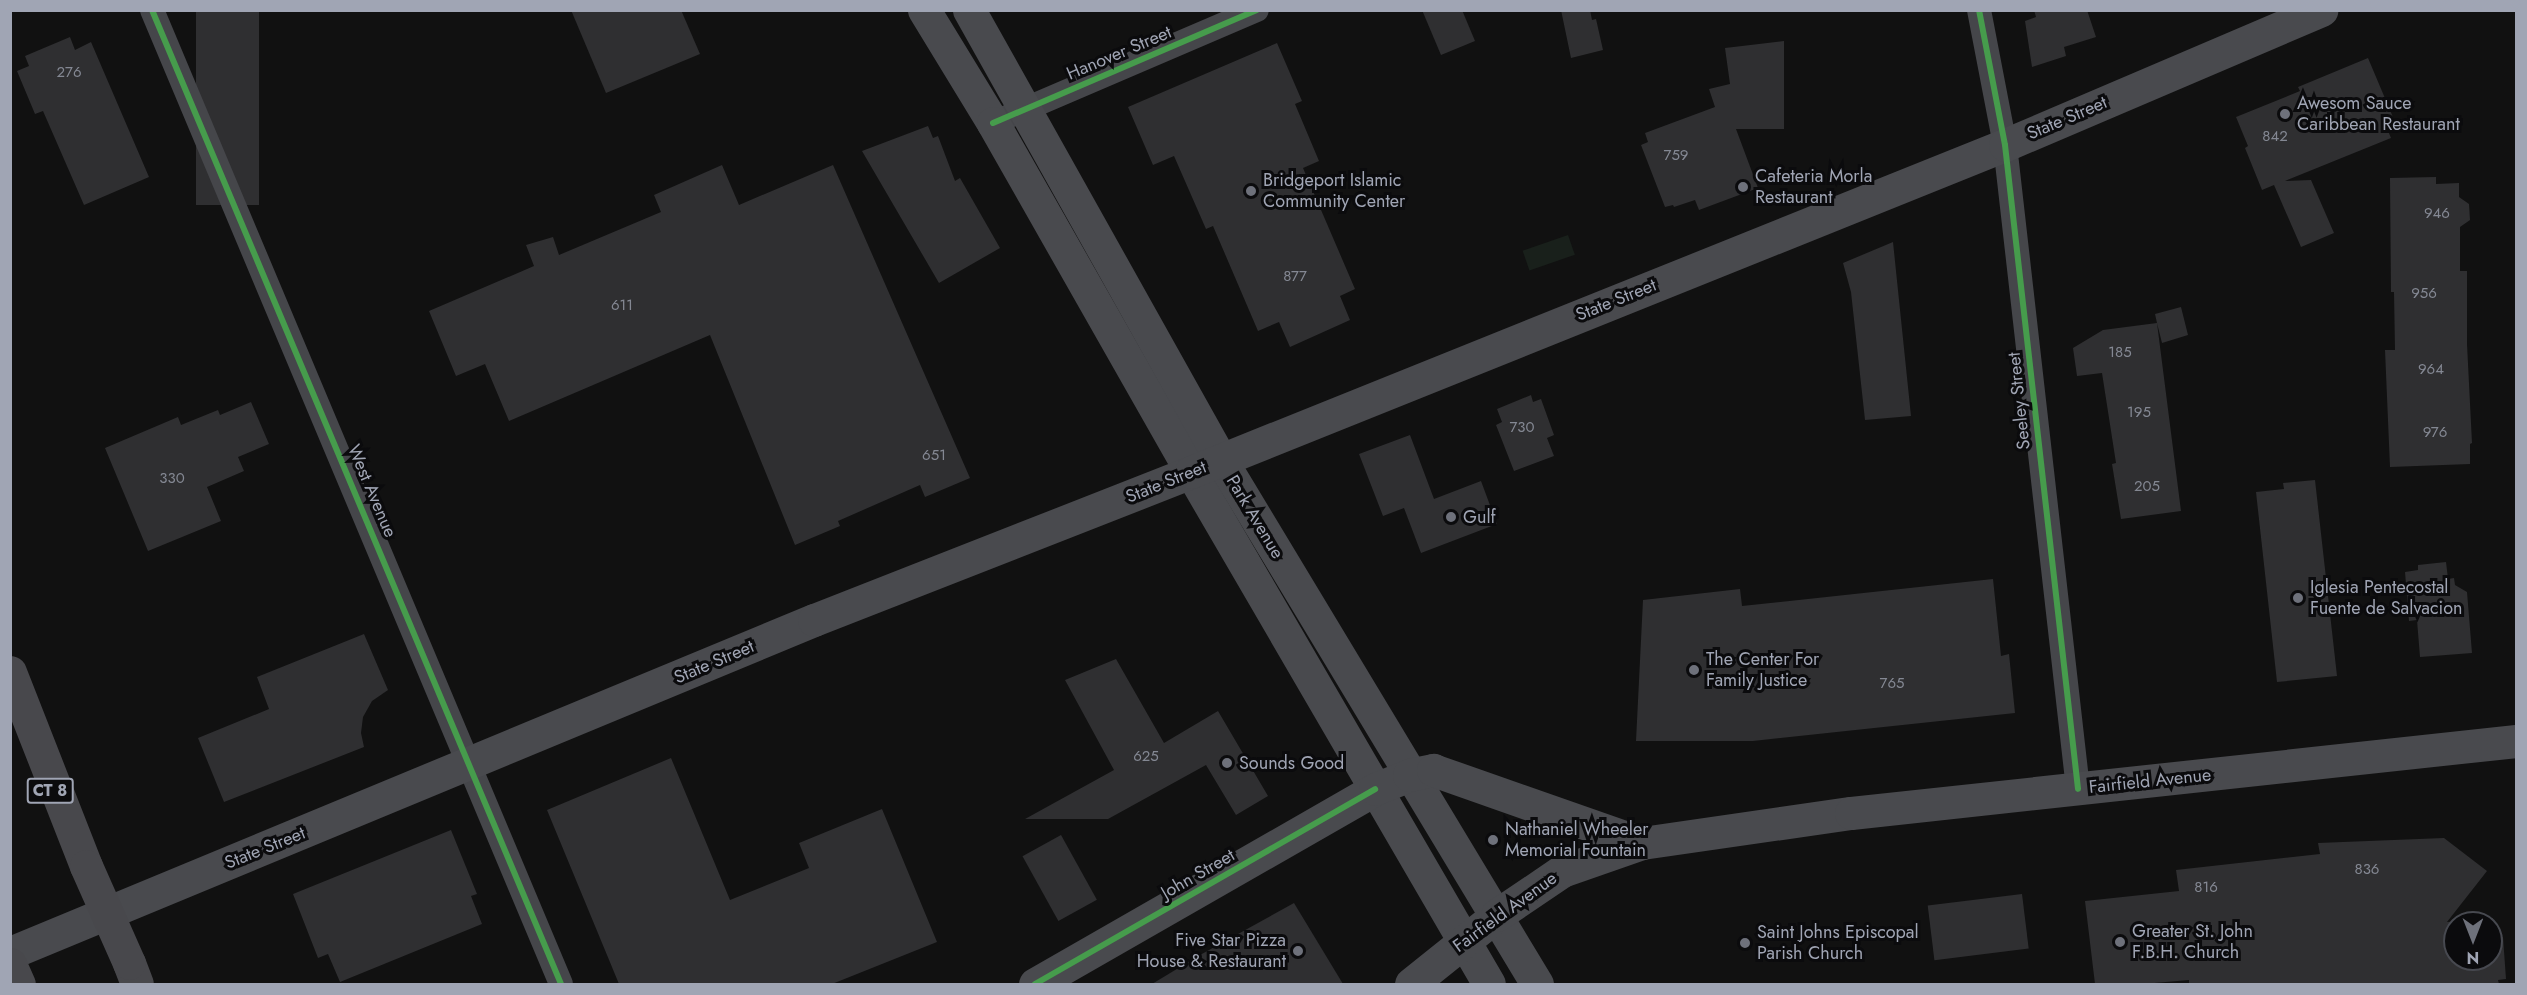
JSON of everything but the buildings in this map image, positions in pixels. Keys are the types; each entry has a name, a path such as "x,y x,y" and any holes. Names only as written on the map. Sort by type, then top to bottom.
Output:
{"highway":[{"path":"10,672 86,866"},
{"name":"CT 8","path":"10,717 86,866 133,974"},
{"path":"10,964 19,984"}],"main road":[{"name":"Park Avenue","path":"924,10 993,123 1191,472 1489,984"},
{"name":"Park Avenue","path":"969,10 1221,460 1537,984"},
{"name":"State Street","path":"10,953 814,620 1191,472 2005,145 2321,10"},
{"name":"Fairfield Avenue","path":"1411,984 1497,915 1562,871 1642,843 1851,813 2517,741"},
{"name":"Fairfield Avenue","path":"1409,775 1433,770 1642,843"},
{"name":"John Street","path":"1035,984 1375,789 1409,775"}],"street":[{"name":"West Avenue","path":"152,10 561,984"},
{"name":"Hanover Street","path":"993,123 1257,10"},
{"name":"Seeley Street","path":"1979,10 2005,145 2078,789"}],"shaded area":[{"path":"1568,235 1575,255 1529,270 1523,251"}],"cycle path":[{"path":"152,10 561,984"},
{"path":"993,123 1257,10"},
{"path":"1979,10 2005,145 2078,789"},
{"path":"1035,984 1375,789"}],"place":[{"name":"Awesom Sauce Caribbean Restaurant","path":"2285,114"},
{"name":"Cafeteria Morla Restaurant","path":"1743,187"},
{"name":"Bridgeport Islamic Community Center","path":"1251,191"},
{"name":"Gulf","path":"1451,517"},
{"name":"Iglesia Pentecostal Fuente de Salvacion","path":"2298,598"},
{"name":"The Center For Family Justice","path":"1694,670"},
{"name":"Sounds Good","path":"1227,763"},
{"name":"Nathaniel Wheeler Memorial Fountain","path":"1493,840"},
{"name":"Greater St. John F.B.H. Church","path":"2120,942"},
{"name":"Saint Johns Episcopal Parish Church","path":"1745,943"},
{"name":"Five Star Pizza House & Restaurant","path":"1298,951"}]}
